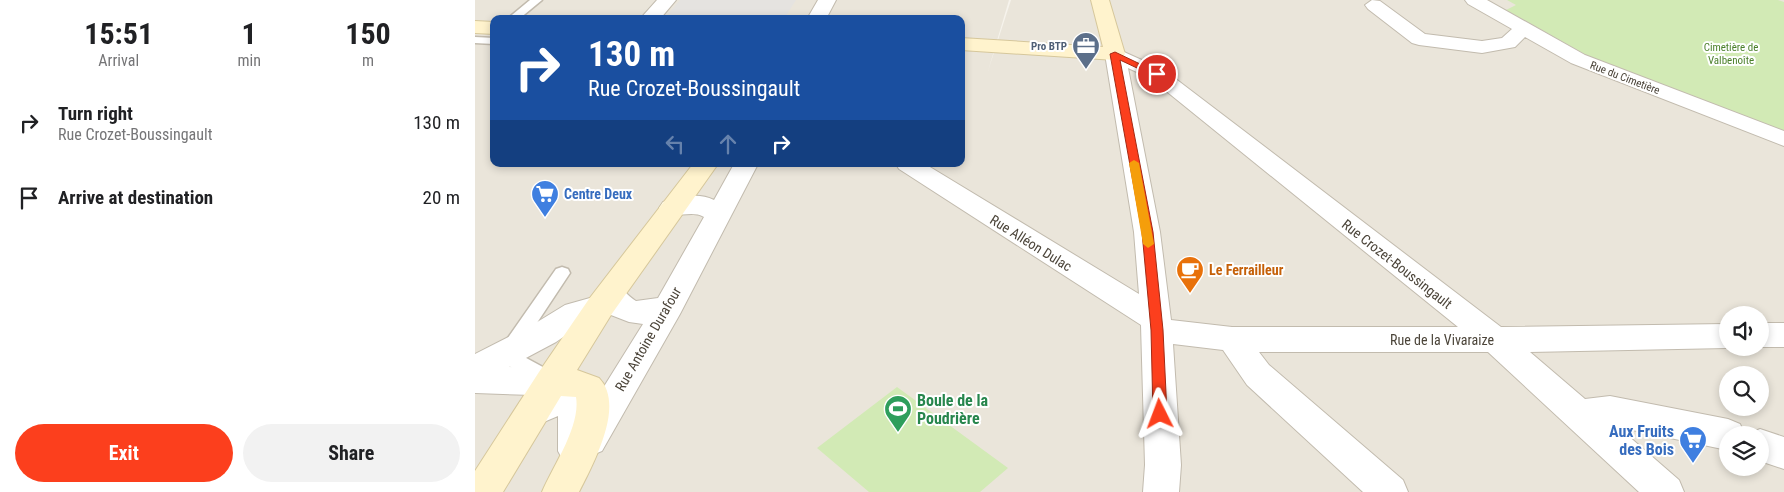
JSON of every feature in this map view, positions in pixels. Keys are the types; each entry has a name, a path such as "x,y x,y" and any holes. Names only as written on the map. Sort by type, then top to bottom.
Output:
{"street":[{"path":"654,15 667,0"},
{"path":"818,15 827,0"},
{"path":"1100,0 1115,54 1147,232 1156,325 1163,465 1161,492"},
{"name":"Rue du Cimetière","path":"1474,0 1578,59 1784,139"},
{"path":"1374,5 1419,38 1483,47 1507,43 1524,28"},
{"path":"475,27 490,28"},
{"path":"965,44 1115,54"},
{"name":"Rue Crozet-Boussingault","path":"1115,54 1157,74 1495,340 1666,492"},
{"path":"482,492 605,300 704,167"},
{"name":"Rue Antoine Durafour","path":"568,478 669,306 718,212 744,167"},
{"name":"Rue Alléon Dulac","path":"914,167 1156,325"},
{"path":"672,208 701,204 718,212"},
{"path":"605,300 627,311 644,312 669,306"},
{"path":"475,369 545,333 576,313 605,300"},
{"name":"Rue de la Vivaraize","path":"1156,325 1232,339 1495,340 1719,336"},
{"path":"1769,335 1784,335"},
{"path":"1232,339 1258,375 1390,492"},
{"path":"475,379 551,382 585,386 591,390 593,396 590,423 568,478"},
{"path":"532,412 560,401 566,403 573,410 577,419 568,478"},
{"path":"1579,415 1610,411 1719,433"},
{"path":"1769,448 1784,453"}],"lane":[{"path":"517,15 537,0"},
{"path":"475,40 490,42"},
{"path":"551,382 505,355 562,273"}],"shaded area":[{"path":"475,0 1009,0 988,71 1011,0 1784,0 1784,492 475,492"},
{"path":"680,0 796,0 787,15 668,14"}],"green space":[{"name":"Cimetière de Valbenoîte","path":"1507,0 1778,0 1784,2 1784,131 1588,56 1506,10 1516,5"},
{"name":"Boule de la Poudrière","path":"897,387 1008,468 980,492 869,492 817,448"}],"slow traffic":[{"path":"1134,163 1148,244"}],"place":[{"name":"Pro BTP","path":"1086,70"},
{"name":"Centre Deux","path":"545,218"},
{"name":"Le Ferrailleur","path":"1190,294"},
{"name":"Boule de la Poudrière","path":"898,433"},
{"name":"Aux Fruits des Bois","path":"1693,464"}],"route":[{"path":"1157,74 1115,54 1147,232 1157,330 1160,414"}]}
